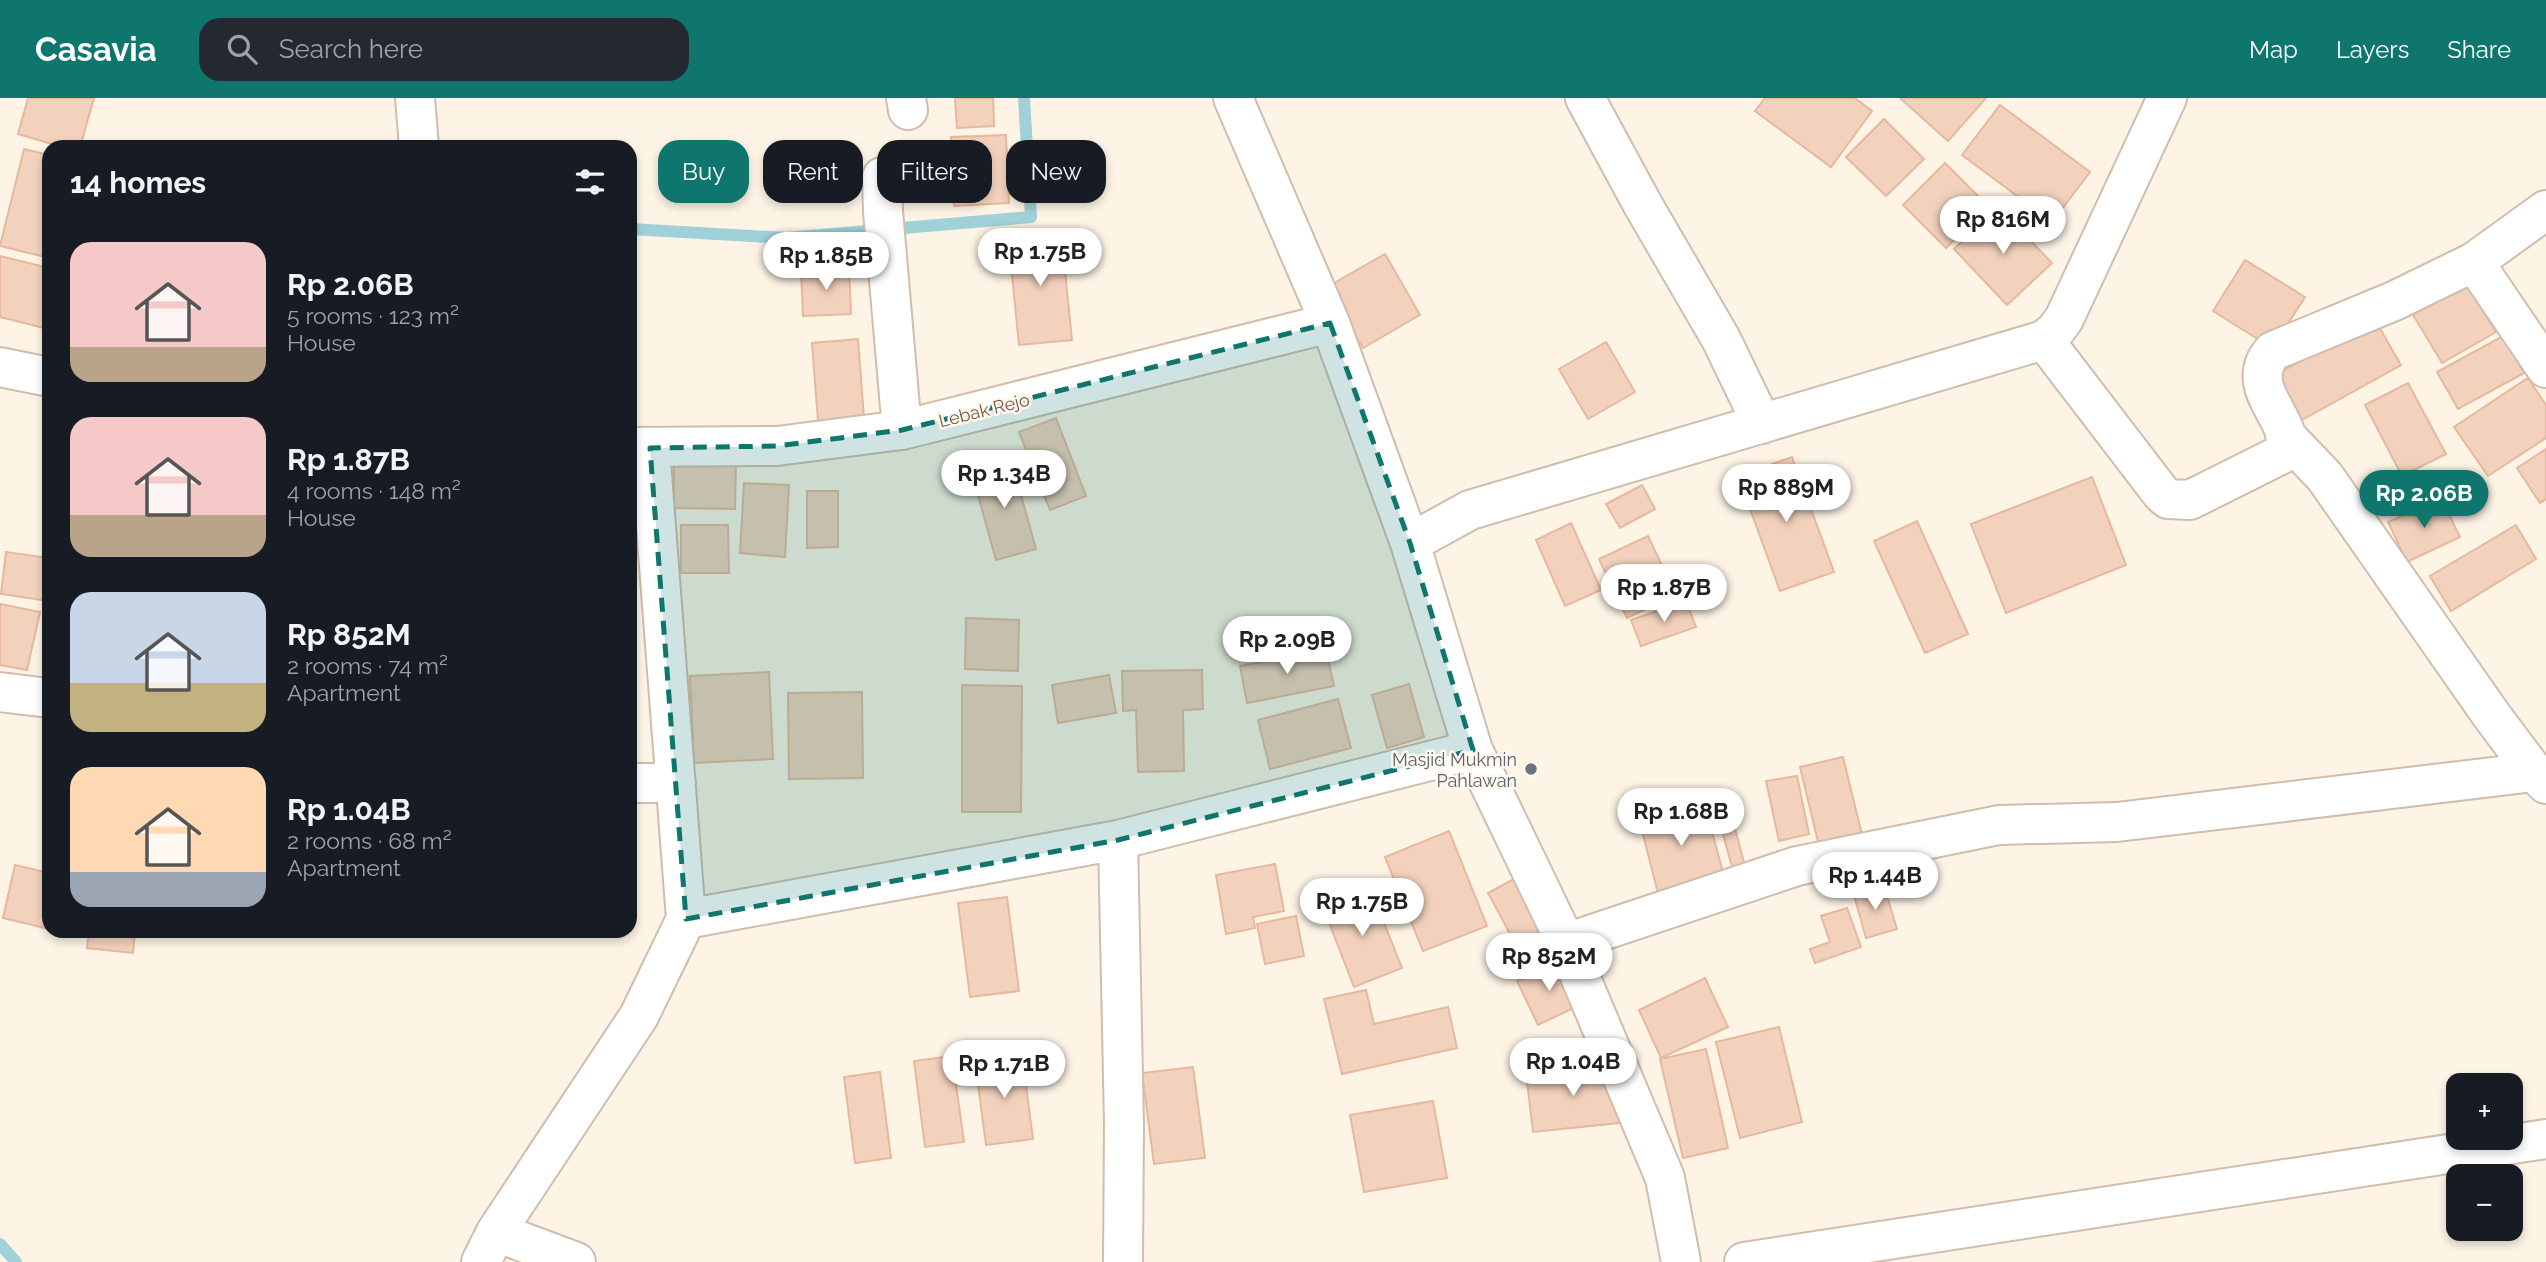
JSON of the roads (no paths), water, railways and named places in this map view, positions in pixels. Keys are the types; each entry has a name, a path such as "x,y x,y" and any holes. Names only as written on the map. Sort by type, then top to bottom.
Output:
{"street":[{"path":"415,98 418,140"},
{"path":"1233,98 1330,323 1410,543 1473,750 1566,943 1665,1178 1681,1262"},
{"path":"1585,98 1721,339 1762,424"},
{"path":"1410,543 1470,510 2044,340 2064,319 2167,98"},
{"path":"883,203 902,430"},
{"path":"2044,340 2162,494 2168,499 2190,500 2284,453 2287,446 2285,435 2261,381 2265,363 2273,351 2394,301 2474,262 2545,213"},
{"path":"2474,262 2546,368"},
{"name":"Lebak Rejo","path":"640,448 778,446 902,430 1330,323"},
{"path":"0,367 42,376"},
{"path":"2285,435 2325,477 2491,716 2540,778"},
{"path":"576,1262 488,1247 639,1016 686,919 676,783 640,448"},
{"path":"2,702 42,699"},
{"path":"686,919 1118,841 1473,750"},
{"path":"1566,943 1797,866 1999,825 2117,822 2540,778"},
{"path":"637,783 676,783"},
{"path":"1118,841 1124,1124 1123,1262"},
{"path":"1744,1262 2546,1139"}],"waterway":[{"path":"637,229 787,238 1031,217 1024,98"},
{"path":"0,1244 16,1262"}],"place":[{"name":"Masjid Mukmin Pahlawan","path":"1531,769"}]}
